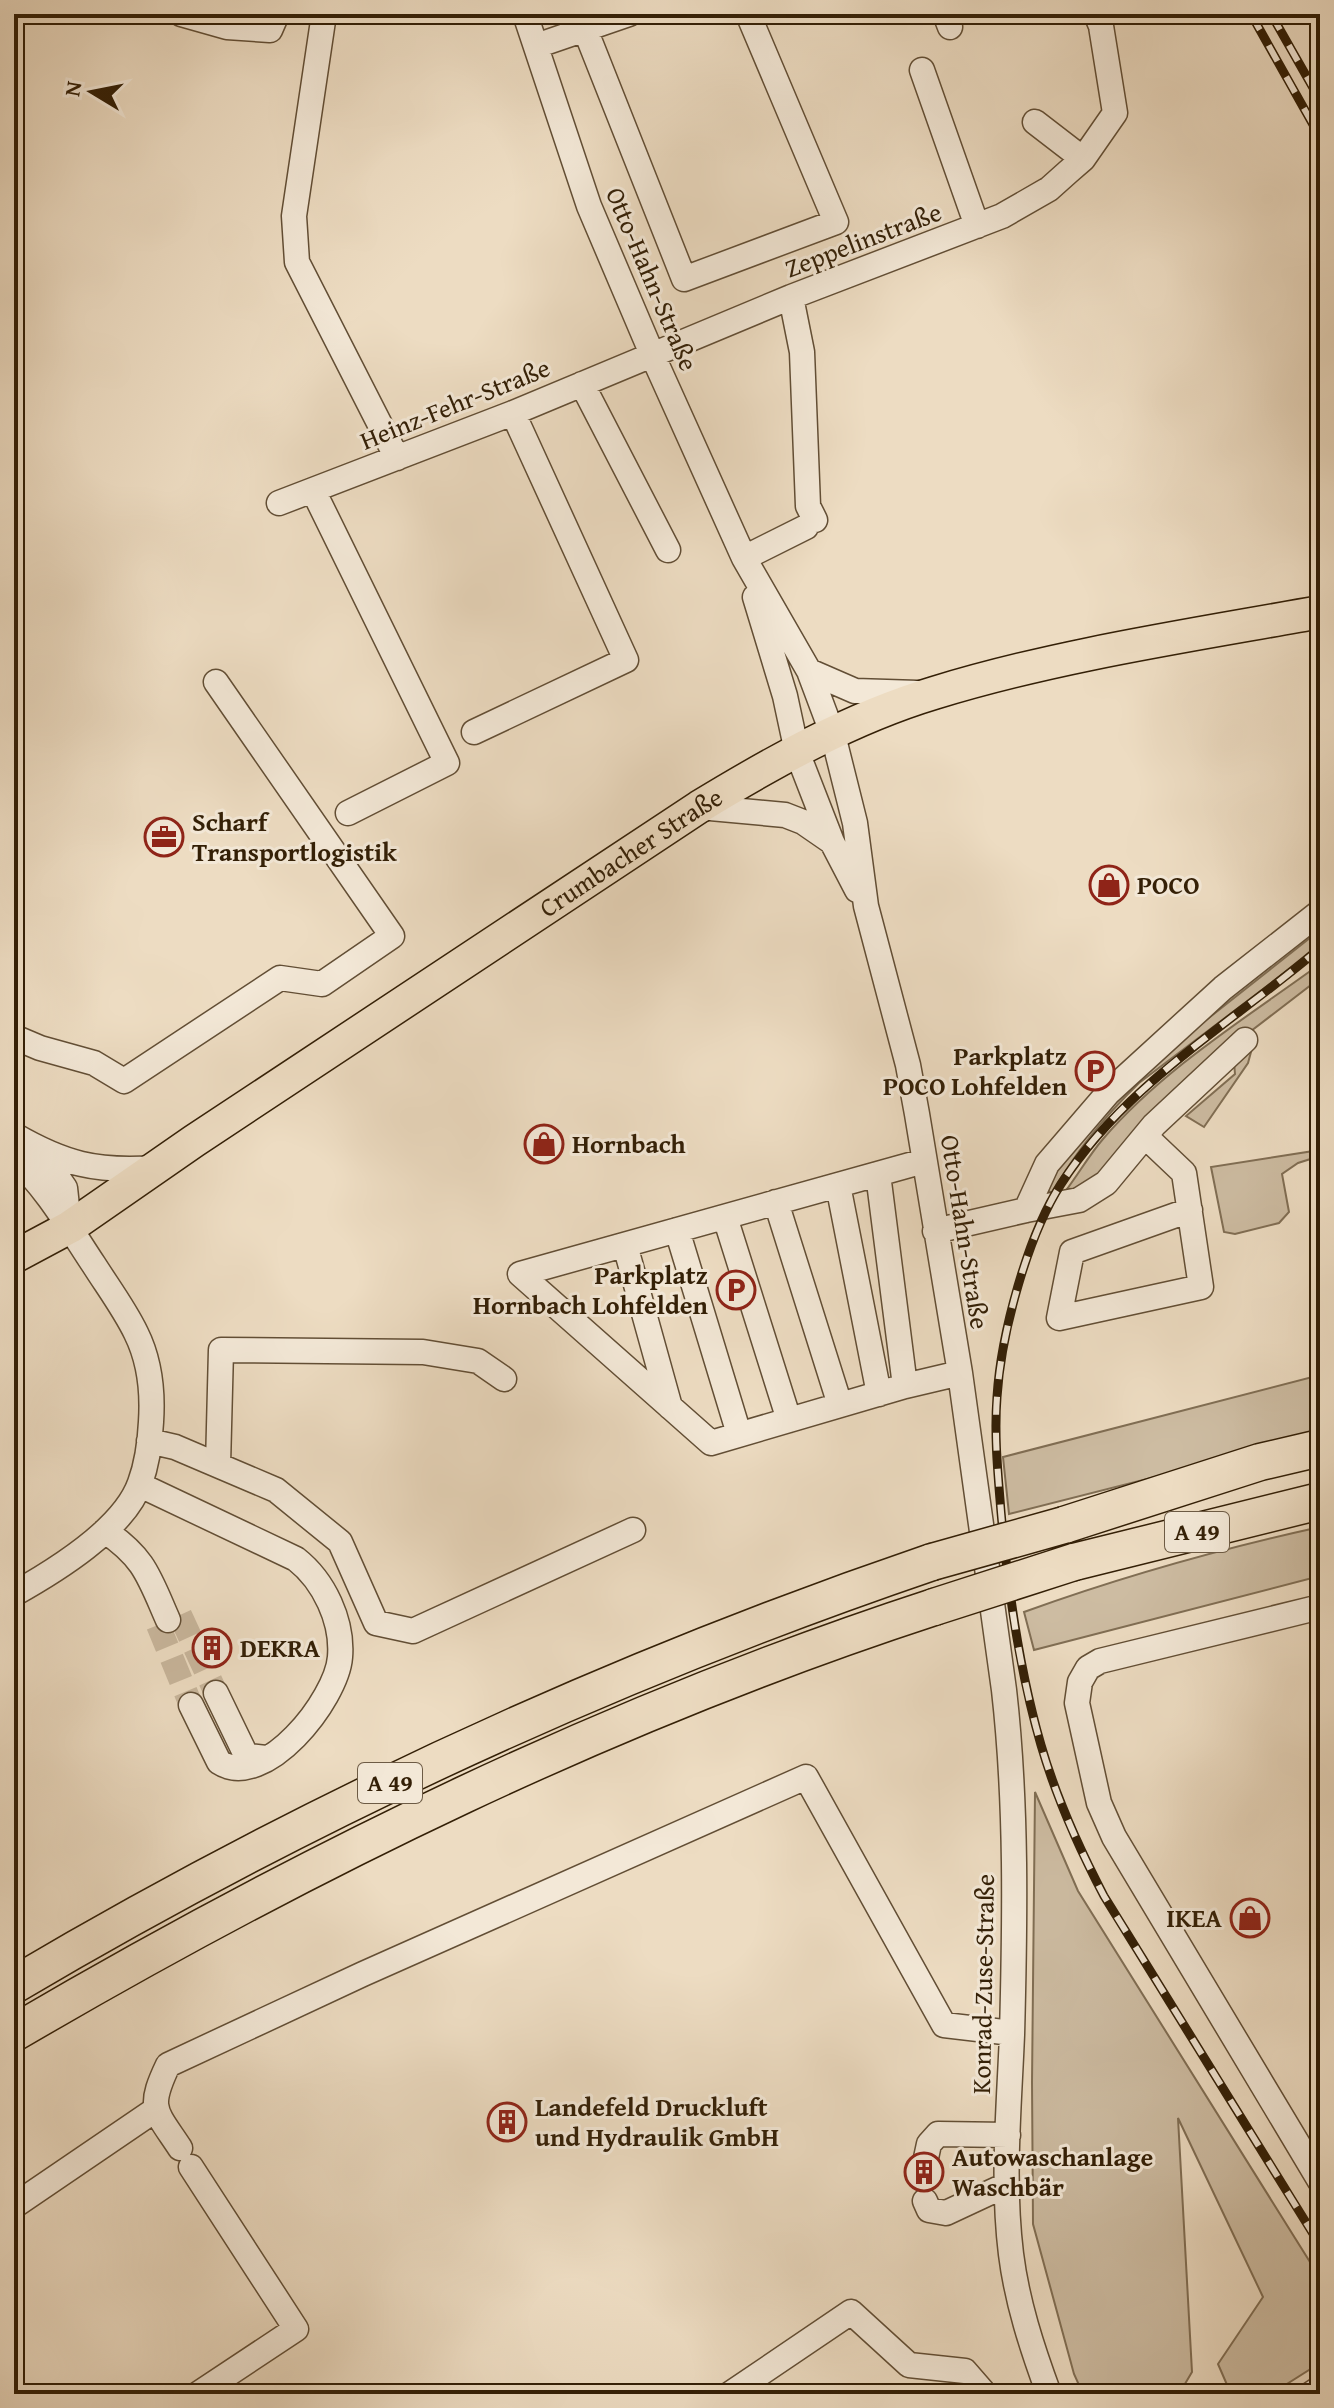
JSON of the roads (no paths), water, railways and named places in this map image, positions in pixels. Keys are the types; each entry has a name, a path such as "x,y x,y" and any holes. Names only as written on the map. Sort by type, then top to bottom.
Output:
{"highway":[{"path":"1074,1522 1260,1462 1320,1448"},
{"name":"A 49","path":"14,1985 214,1871 352,1800 480,1741 783,1616 932,1562 1074,1522 1320,1468"},
{"name":"A 49","path":"14,2033 146,1956 464,1793 627,1720 863,1630 1074,1562 1320,1501"}],"main road":[{"name":"Crumbacher Straße","path":"14,1257 70,1227 154,1168 764,767 878,714 932,693 1152,643 1320,612"}],"street":[{"path":"181,14 227,27 270,30 277,14"},
{"path":"324,14 294,216 297,262 397,458"},
{"name":"Otto-Hahn-Straße","path":"525,14 589,206 652,354 744,558 809,671 833,735 855,823 866,906 908,1065 960,1373 987,1571"},
{"path":"536,46 629,14"},
{"path":"585,29 684,279 836,222 748,14"},
{"name":"Zeppelinstraße","path":"652,354 1002,216 1049,189 1083,159 1115,113 1101,26 1096,14"},
{"path":"922,70 977,226"},
{"path":"1035,122 1083,159"},
{"path":"744,558 811,523 802,352 791,297"},
{"name":"Heinz-Fehr-Straße","path":"279,503 513,413 652,354"},
{"path":"582,384 668,550"},
{"path":"474,732 626,660 513,413"},
{"path":"313,490 447,763 348,813"},
{"name":"Otto-Hahn-Straße","path":"744,558 785,696 797,752 832,842 866,906"},
{"path":"809,671 855,691 932,693"},
{"path":"14,1037 40,1048 94,1063 124,1081 280,978 322,984 392,936 216,682"},
{"name":"Otto-Hahn-Straße","path":"699,807 785,815 803,822 832,842"},
{"path":"1026,1210 1047,1164 1108,1093 1223,988 1320,912"},
{"path":"935,1231 1079,1200 1106,1183 1145,1136 1245,1040"},
{"path":"14,1135 38,1148 97,1169 120,1171 154,1168"},
{"path":"1145,1136 1184,1173 1190,1210 1201,1287 1059,1318 1072,1252 1190,1210"},
{"path":"38,1148 65,1188 70,1227"},
{"path":"14,1158 70,1227 136,1332 151,1379 152,1402 149,1441 140,1485 105,1531 73,1558 14,1594"},
{"path":"924,1161 520,1274 711,1443 960,1373"},
{"path":"878,1174 905,1386"},
{"path":"838,1185 879,1394"},
{"path":"776,1202 840,1405"},
{"path":"725,1217 789,1420"},
{"path":"677,1230 739,1434"},
{"path":"625,1245 670,1407"},
{"path":"218,1465 221,1350 423,1352 478,1361 504,1379"},
{"path":"149,1441 175,1447 276,1490 340,1542 376,1623 413,1631 633,1530"},
{"path":"140,1485 296,1559 313,1573 324,1592 339,1634 340,1658 335,1680 313,1717 282,1749 252,1765 227,1768 219,1762 203,1699"},
{"path":"105,1531 129,1547 168,1620"},
{"name":"Konrad-Zuse-Straße","path":"987,1571 1009,1732 1015,1910 1006,2185 1011,2255 1025,2328 1049,2394"},
{"path":"1320,1607 1100,1661 1088,1668 1080,1682 1077,1703 1099,1803 1114,1837 1320,2181"},
{"path":"198,2394 296,2329 155,2110 155,2093 168,2065 375,1968 806,1777 944,2025 1012,2033"},
{"path":"14,2206 155,2110"},
{"path":"926,2158 929,2144 938,2134 1008,2135"},
{"path":"925,2201 929,2210 946,2213 1006,2185"},
{"path":"730,2394 851,2312 909,2365 965,2371 985,2394"},
{"path":"1311,2394 1320,2388"}],"tunnel":[{"path":"180,1615 216,1693"},
{"path":"158,1625 191,1705"}],"railway":[{"path":"1251,14 1320,137"},
{"path":"1271,14 1320,100"},
{"path":"1320,948 1148,1085 1116,1115 1061,1184 1037,1231 1010,1316 1000,1372 996,1426 1001,1512 1015,1629 1033,1716 1061,1803 1104,1896 1320,2245"}],"place":[{"name":"Scharf Transportlogistik","path":"164,837"},
{"name":"POCO","path":"1109,885"},
{"name":"Parkplatz POCO Lohfelden","path":"1095,1071"},
{"name":"Hornbach","path":"544,1144"},
{"name":"Parkplatz Hornbach Lohfelden","path":"736,1290"},
{"name":"DEKRA","path":"212,1648"},
{"name":"IKEA","path":"1250,1918"},
{"name":"Landefeld Druckluft und Hydraulik GmbH","path":"507,2122"},
{"name":"Autowaschanlage Waschbär","path":"924,2172"}]}
